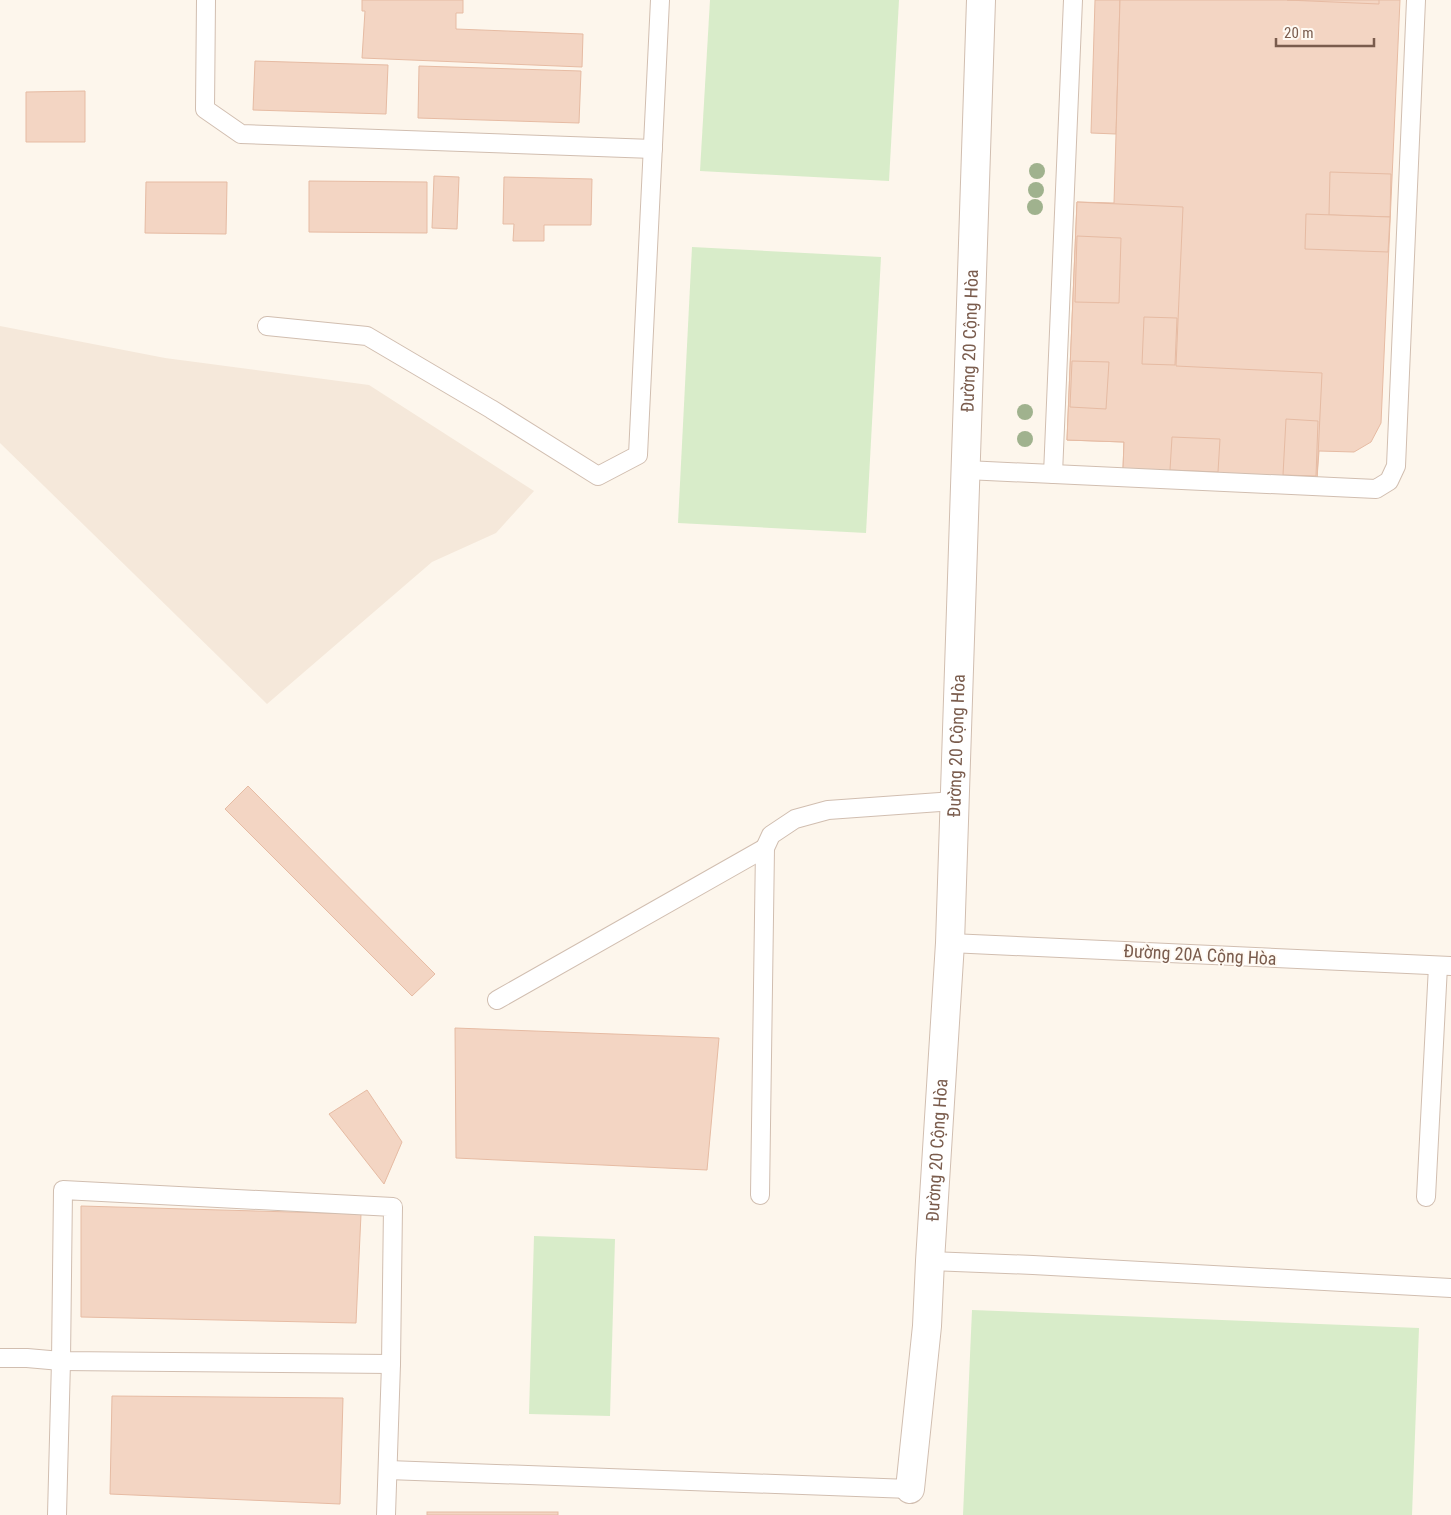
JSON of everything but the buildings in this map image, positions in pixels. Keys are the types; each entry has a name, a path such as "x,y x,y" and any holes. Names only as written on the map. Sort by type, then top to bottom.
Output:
{"street":[{"name":"Đường 20 Cộng Hòa","path":"910,1490 927,1326 950,943 981,0"}],"lane":[{"path":"206,0 205,109 242,134 653,149"},
{"path":"267,326 367,336 491,409 598,476 638,455 660,0"},
{"path":"1054,474 1073,0"},
{"path":"966,470 1376,489 1389,481 1396,466 1416,0"},
{"path":"760,1195 765,848 771,835 795,819 828,810 954,801"},
{"path":"498,1000 765,848"},
{"name":"Đường 20A Cộng Hòa","path":"950,943 1445,966"},
{"path":"1426,1197 1445,966"},
{"path":"57,1515 63,1190 393,1207 391,1364 386,1515"},
{"path":"930,1262 1033,1265 1451,1288"},
{"path":"0,1358 61,1361 391,1364"},
{"path":"388,1470 910,1490"}],"shaded area":[{"path":"0,326 165,358 369,385 534,491 496,533 432,562 267,704 0,443"}],"green space":[{"path":"710,0 899,0 889,181 700,171"},
{"path":"692,247 881,257 866,533 678,523"},
{"path":"534,1236 615,1239 610,1416 529,1414"},
{"path":"972,1310 1419,1328 1412,1515 963,1515"}]}
